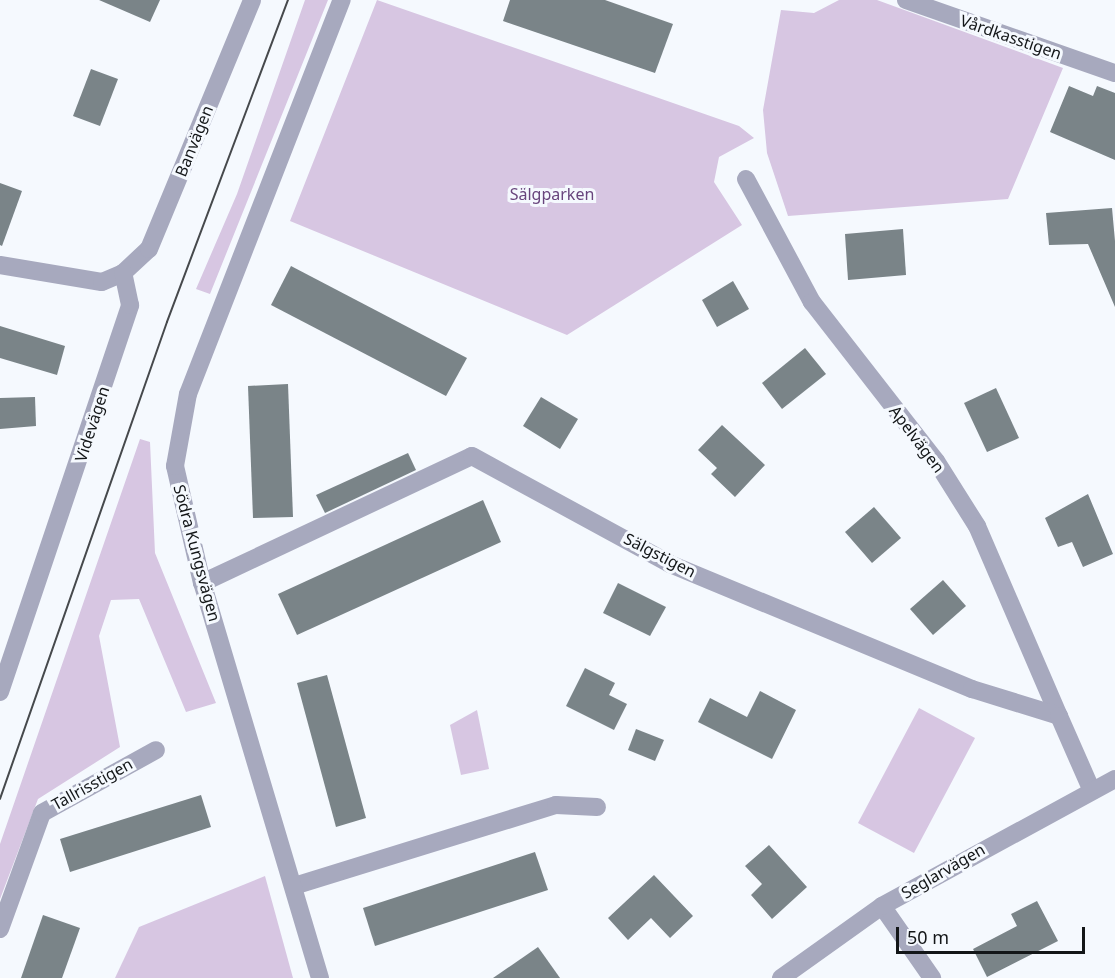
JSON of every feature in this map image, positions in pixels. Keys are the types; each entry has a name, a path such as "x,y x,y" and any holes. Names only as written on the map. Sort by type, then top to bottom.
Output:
{"street":[{"name":"Banvägen","path":"123,273 149,249 252,0"},
{"name":"Södra Kungsvägen","path":"320,978 202,583 180,500 178,433 201,359 342,0"},
{"name":"Vårdkasstigen","path":"906,0 1115,73"},
{"name":"Apelvägen","path":"746,179 812,302 936,461 977,526 1059,716"},
{"path":"0,265 102,282 123,273"},
{"name":"Videvägen","path":"0,692 130,305 123,273"},
{"name":"Sälgstigen","path":"202,583 472,456 670,564 972,689 1059,716"},
{"path":"1059,716 1091,789"},
{"name":"Tallrisstigen","path":"0,929 42,813 156,750"},
{"name":"Seglarvägen","path":"781,978 882,906 1091,789 1115,779"},
{"path":"294,886 556,805 597,807"},
{"path":"882,906 932,978"}],"green space":[{"path":"305,0 328,0 210,294 196,289 237,194"},
{"name":"Sälgparken","path":"377,0 739,126 754,138 719,157 714,182 742,225 567,335 290,221"},
{"path":"839,0 877,0 1063,68 1008,199 788,216 767,153 763,110 781,10 814,13"},
{"path":"140,439 150,442 155,553 216,703 186,712 139,599 111,600 99,636 120,747 38,799 0,899 0,844"},
{"path":"919,708 975,738 914,853 858,823"},
{"path":"477,710 489,769 461,775 450,725"},
{"path":"265,876 293,978 115,978 139,927"}],"building":[{"path":"99,0 160,0 150,22"},
{"path":"510,0 605,0 673,24 655,73 503,21"},
{"path":"91,69 118,79 100,126 73,116"},
{"path":"1069,86 1093,96 1097,86 1115,93 1115,160 1050,132"},
{"path":"0,183 22,191 2,246 0,245"},
{"path":"1112,208 1115,241 1115,307 1088,244 1049,245 1046,213"},
{"path":"903,229 906,275 848,280 845,234"},
{"path":"291,266 467,358 446,396 271,305"},
{"path":"733,281 749,309 717,327 702,300"},
{"path":"0,326 65,346 57,375 0,358"},
{"path":"805,348 826,374 782,409 762,383"},
{"path":"288,384 293,517 253,518 248,386"},
{"path":"996,388 1019,438 987,452 964,403"},
{"path":"35,397 36,426 0,429 0,398"},
{"path":"541,397 578,419 560,449 523,426"},
{"path":"722,425 765,465 735,497 711,474 717,468 698,450"},
{"path":"408,453 416,470 325,513 316,495"},
{"path":"1088,494 1113,554 1083,567 1072,542 1058,547 1045,518"},
{"path":"483,500 501,542 297,635 278,594"},
{"path":"874,507 901,538 872,563 845,532"},
{"path":"943,580 966,606 933,635 910,609"},
{"path":"618,583 666,607 650,636 603,613"},
{"path":"585,668 615,683 609,695 627,704 614,730 566,706"},
{"path":"327,675 366,818 336,827 297,683"},
{"path":"760,691 796,710 772,759 698,722 710,698 747,717"},
{"path":"636,729 664,740 655,761 628,750"},
{"path":"201,795 211,827 70,872 60,839"},
{"path":"769,845 807,887 772,919 751,895 762,884 745,866"},
{"path":"535,852 548,890 375,946 363,908"},
{"path":"654,875 693,916 670,938 651,918 628,940 608,918"},
{"path":"1037,901 1058,941 987,977 973,949 1017,926 1011,914"},
{"path":"43,915 80,928 62,978 21,978"},
{"path":"538,947 560,978 493,978"}],"tram line":[{"path":"0,799 167,322 288,0"}]}
